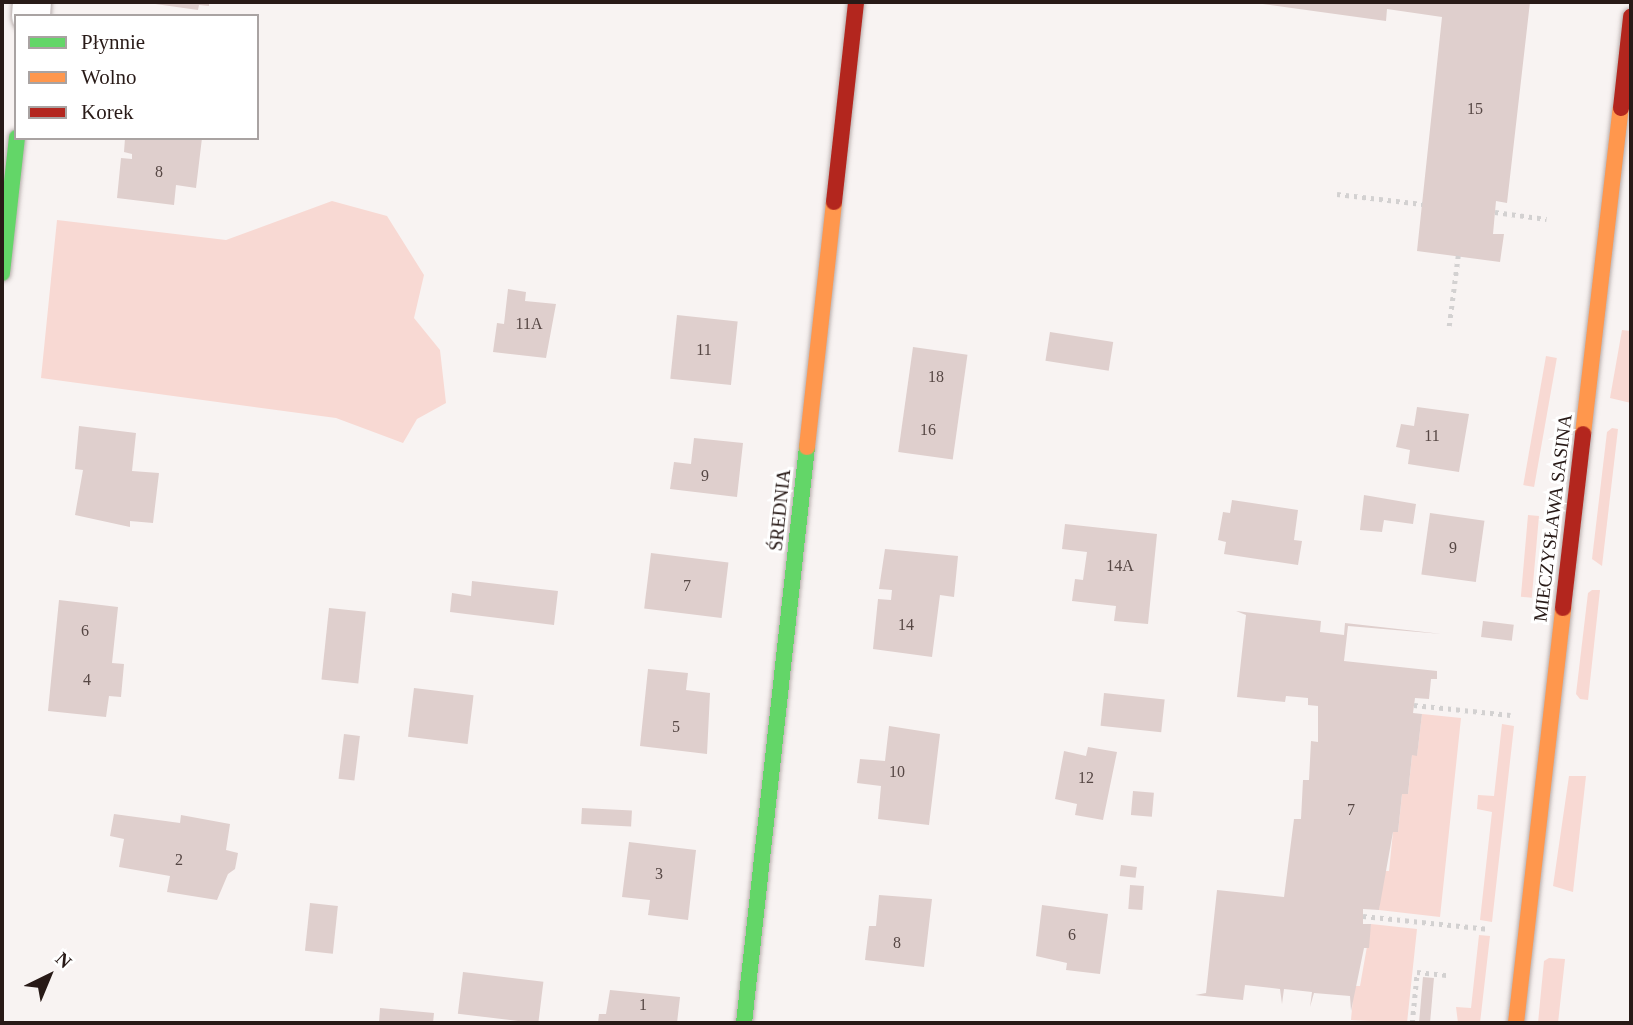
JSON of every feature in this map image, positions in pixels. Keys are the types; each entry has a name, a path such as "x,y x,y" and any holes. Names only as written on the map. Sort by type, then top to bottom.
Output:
{"street":[{"name":"ŚREDNIA","path":"744,1023 856,2"},
{"name":"MIECZYSŁAWA SASINA","path":"1516,1023 1631,17"},
{"path":"2,272 17,140"}],"path":[{"path":"1337,194 1422,204"},
{"path":"1495,212 1548,219"},
{"path":"1449,326 1458,256"},
{"path":"1414,705 1521,716"},
{"path":"1363,916 1497,930"},
{"path":"1412,1023 1418,972 1447,975"}],"shaded area":[{"path":"332,201 387,216 424,275 414,318 440,350 446,403 417,419 403,443 336,418 41,378 57,220 226,240"},
{"path":"1622,330 1631,331 1631,403 1610,398"},
{"path":"1546,356 1557,358 1534,487 1523,485"},
{"path":"1612,428 1618,429 1602,566 1592,559 1607,432"},
{"path":"1528,515 1539,516 1532,598 1521,597"},
{"path":"1600,590 1588,700 1580,699 1576,694 1588,593"},
{"path":"1422,714 1461,718 1440,917 1379,910 1383,871 1389,871 1393,832 1398,832 1402,794 1408,794 1412,755 1417,755"},
{"path":"1502,724 1514,726 1492,922 1480,920 1492,812 1477,809 1478,795 1494,796"},
{"path":"1569,776 1586,776 1573,892 1553,886"},
{"path":"1371,924 1417,929 1407,1023 1351,1020 1354,986 1360,986"},
{"path":"1479,935 1490,936 1480,1023 1458,1023 1456,1007 1471,1008"},
{"path":"1549,958 1565,959 1558,1023 1538,1023 1544,961"}],"building":[{"path":"141,2 209,2 209,6 199,5 198,10"},
{"path":"1248,2 1530,2 1507,203 1496,201 1493,234 1504,234 1500,262 1417,251 1442,17 1387,9 1386,21"},
{"path":"125,140 202,140 196,188 176,185 174,205 117,198 121,158 132,159 132,154 124,152"},
{"path":"508,289 526,292 525,301 556,304 546,358 493,352 497,323 504,324"},
{"path":"677,315 738,321 731,385 670,379"},
{"path":"1050,332 1113,342 1109,371 1045,361"},
{"path":"913,347 967,355 953,460 898,452"},
{"path":"1417,407 1469,414 1459,472 1408,464 1410,450 1396,447 1401,424 1414,426"},
{"path":"79,426 136,433 132,471 159,473 153,523 130,521 130,527 75,515 83,470 75,469"},
{"path":"694,438 743,443 737,497 670,489 674,462 691,464"},
{"path":"1364,495 1416,504 1413,524 1384,520 1382,532 1360,530"},
{"path":"1232,500 1298,510 1294,540 1302,541 1298,565 1224,554 1226,542 1218,540 1223,512 1230,513"},
{"path":"1430,513 1484,521 1476,582 1421,574"},
{"path":"1065,524 1157,534 1148,624 1114,621 1116,606 1072,601 1075,579 1083,580 1087,552 1062,549"},
{"path":"885,549 958,556 954,597 940,595 932,657 873,649 878,599 891,600 892,590 879,589"},
{"path":"651,553 728,563 722,618 644,609"},
{"path":"472,581 558,591 554,625 450,612 452,593 471,596"},
{"path":"59,600 118,607 112,663 124,664 121,697 109,696 106,717 48,711"},
{"path":"329,608 366,612 358,683 321,680"},
{"path":"1236,611 1321,621 1320,632 1344,635 1345,623 1442,634 1348,626 1344,661 1437,671 1437,679 1431,679 1429,699 1415,698 1413,713 1422,714 1417,756 1412,755 1408,794 1402,794 1398,832 1393,832 1379,910 1363,909 1363,924 1371,924 1369,948 1364,948 1351,1011 1350,996 1314,993 1310,1007 1312,992 1284,989 1282,1004 1280,989 1245,985 1243,1000 1195,995 1206,993 1217,890 1284,897 1294,819 1301,819 1303,780 1309,780 1311,741 1318,742 1318,706 1308,705 1308,698 1286,696 1285,702 1237,697 1246,615"},
{"path":"1483,621 1514,625 1512,641 1481,637"},
{"path":"648,669 688,673 686,690 710,693 707,754 640,746"},
{"path":"414,688 474,695 468,744 408,737"},
{"path":"1104,693 1165,699 1161,732 1101,726"},
{"path":"889,726 940,734 929,825 878,819 881,786 857,783 860,759 885,761"},
{"path":"344,734 360,736 354,781 339,779"},
{"path":"1088,747 1117,752 1103,820 1075,815 1077,804 1055,799 1064,751 1086,756"},
{"path":"1133,791 1154,793 1152,817 1131,815"},
{"path":"582,808 632,811 631,827 581,824"},
{"path":"114,814 180,823 181,815 230,824 226,850 238,853 235,869 228,874 217,900 167,892 170,876 119,867 124,839 110,836"},
{"path":"629,842 696,850 688,920 648,915 650,900 622,897"},
{"path":"1121,865 1137,867 1136,878 1120,876"},
{"path":"1130,885 1144,886 1142,910 1128,909"},
{"path":"879,895 932,899 924,967 865,960 869,926 876,926"},
{"path":"310,903 338,906 333,954 305,951"},
{"path":"1042,905 1108,914 1100,974 1066,970 1067,963 1036,956"},
{"path":"463,972 543,982 538,1023 458,1014"},
{"path":"1423,977 1434,978 1430,1023 1419,1023"},
{"path":"610,990 680,997 677,1023 598,1023 599,1014 606,1014"},
{"path":"380,1008 434,1013 433,1023 379,1023"}],"traffic: fast":[{"path":"2,273 17,140"},
{"path":"744,1023 807,447"}],"traffic: slow":[{"path":"1583,434 1621,108"},
{"path":"807,447 834,202"},
{"path":"1516,1023 1563,608"}],"traffic: jam":[{"path":"834,202 856,2"},
{"path":"1621,108 1631,17"},
{"path":"1563,608 1583,434"}]}
